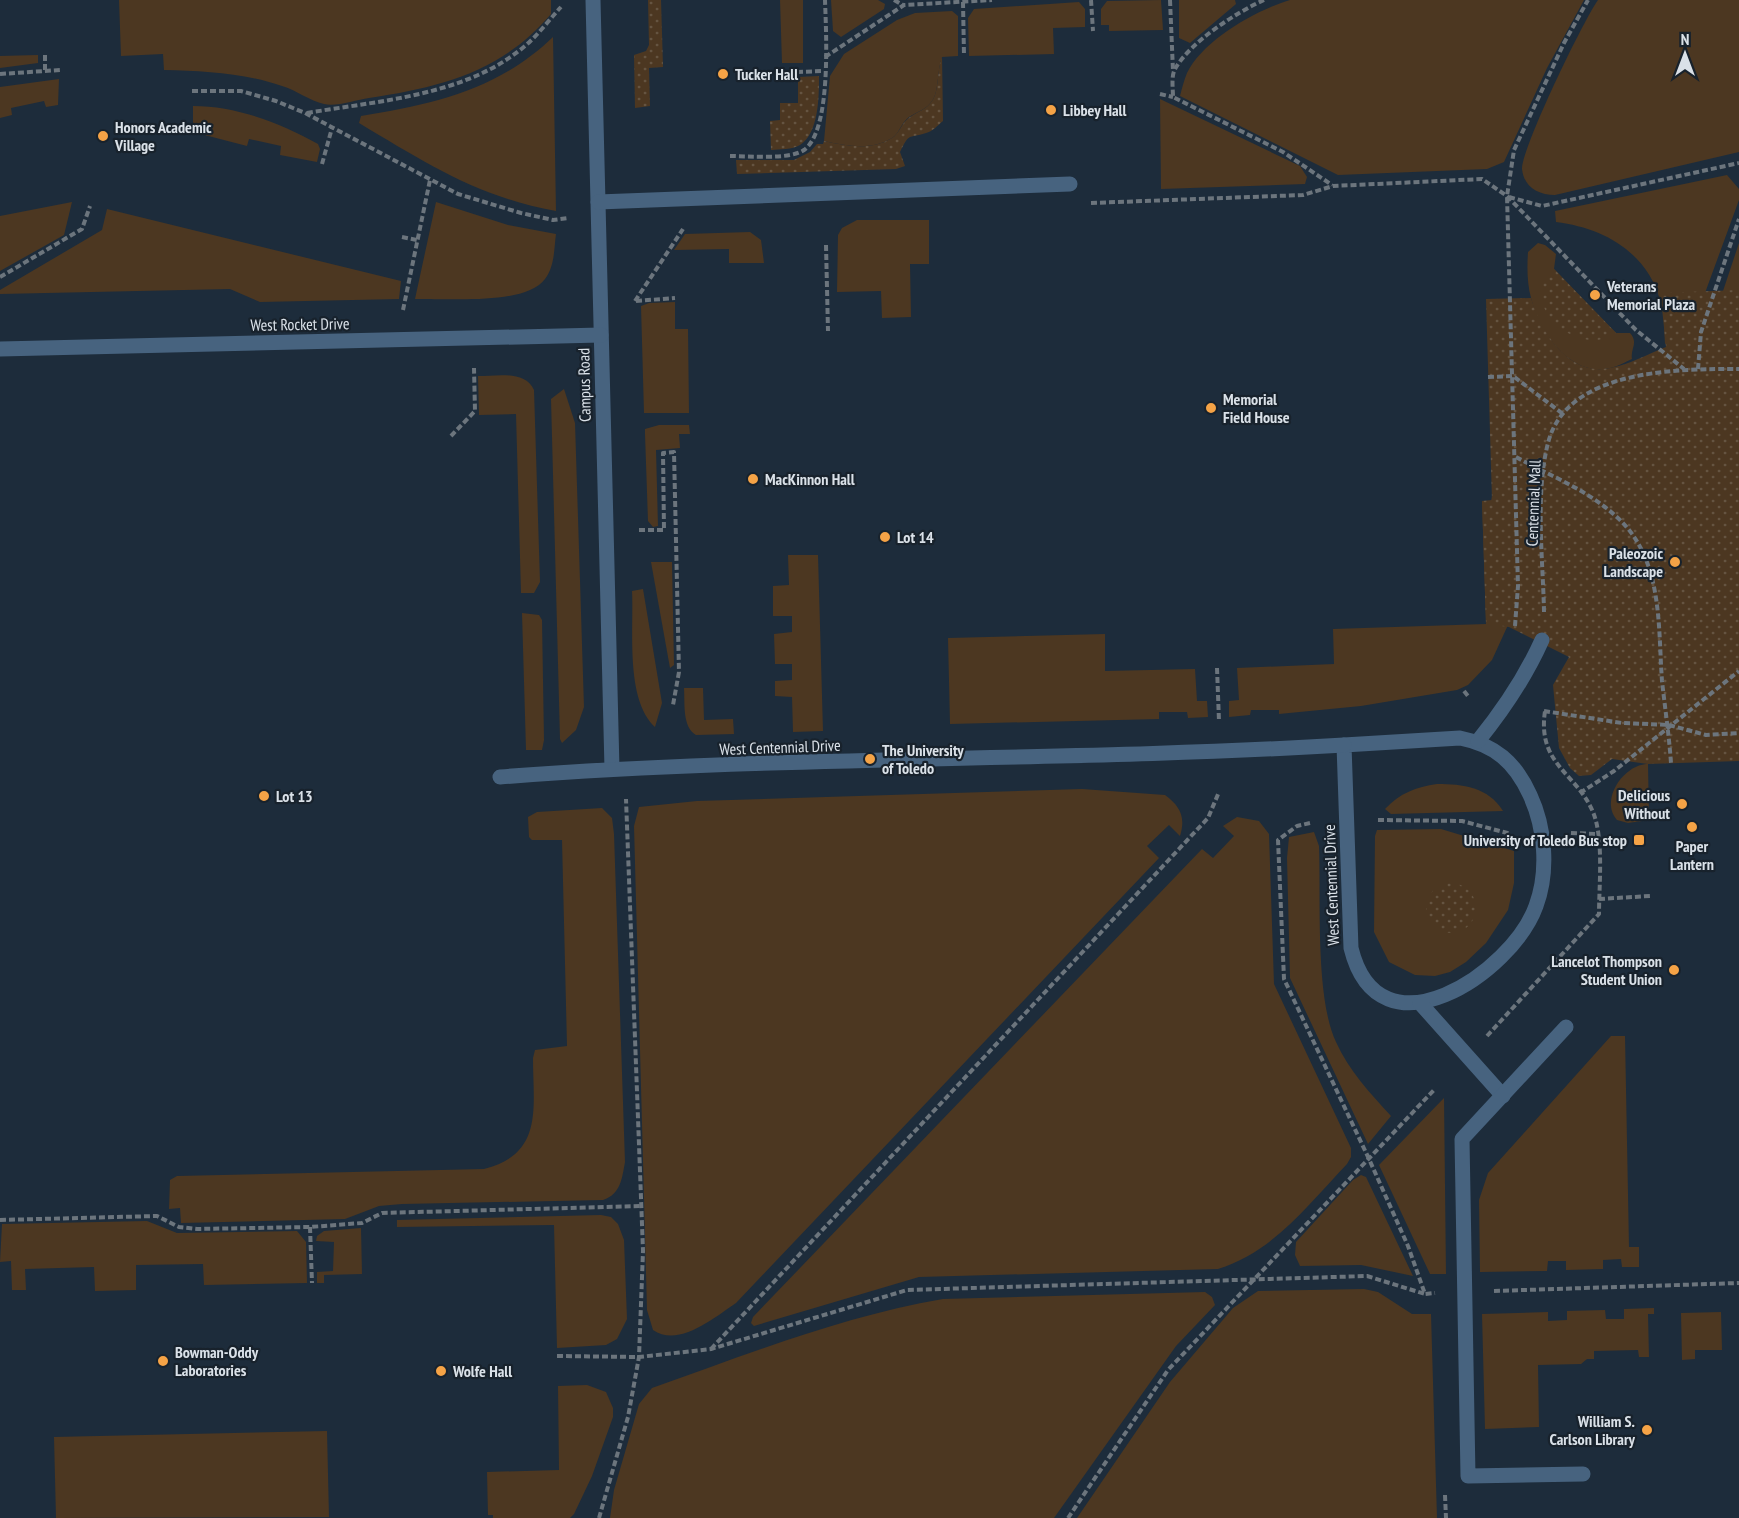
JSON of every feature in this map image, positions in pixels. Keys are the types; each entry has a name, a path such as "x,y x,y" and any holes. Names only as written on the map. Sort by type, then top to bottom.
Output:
{"street":[{"name":"Campus Road","path":"593,0 612,769"},
{"path":"598,202 1070,184"},
{"name":"West Rocket Drive","path":"0,349 601,335"},
{"path":"1478,741 1508,704 1526,676 1542,640"},
{"name":"West Centennial Drive","path":"500,777 612,769 1219,753 1344,745 1460,738 1478,741 1496,750 1511,762 1533,802 1544,850 1540,892 1528,922 1505,951 1461,988 1431,1002 1420,1003 1387,998 1364,980 1356,967 1351,948 1344,745"},
{"path":"1420,1003 1503,1096"},
{"path":"1566,1027 1462,1139 1468,1476 1582,1474"}],"path":[{"path":"730,156 783,155 802,151 816,134 821,115 825,57 825,0"},
{"path":"894,0 904,5 992,0"},
{"path":"1091,0 1093,31"},
{"path":"1170,0 1173,97"},
{"path":"1173,72 1184,58 1219,27 1238,13 1264,0"},
{"path":"1515,627 1518,586 1507,196 1514,150 1564,43 1588,0"},
{"path":"963,2 964,56"},
{"path":"825,57 904,5"},
{"path":"305,113 398,98 444,86 487,70 521,50 561,7"},
{"path":"45,55 45,70"},
{"path":"0,74 60,70"},
{"path":"797,72 824,71"},
{"path":"192,91 241,91 276,101 305,113 459,194 503,209 554,220 568,218"},
{"path":"1160,94 1173,97 1283,152 1333,186"},
{"path":"322,164 332,128"},
{"path":"1507,196 1542,206 1739,163"},
{"path":"402,310 430,180"},
{"path":"1507,196 1636,330 1684,369"},
{"path":"0,277 82,229 90,206"},
{"path":"1698,369 1701,332 1739,219"},
{"path":"675,298 635,301 683,229"},
{"path":"402,237 417,240"},
{"path":"826,245 828,331"},
{"path":"451,436 475,411 474,367"},
{"name":"Centennial Mall","path":"1542,640 1544,472 1548,441 1563,414 1579,400 1626,377 1684,369 1739,369"},
{"path":"1488,377 1513,376 1563,414"},
{"path":"639,530 664,530 663,453 674,452 679,672 673,705"},
{"path":"1515,456 1573,485 1615,515 1629,530 1641,549 1657,602 1671,763"},
{"path":"1217,668 1219,722"},
{"path":"1580,793 1614,771 1739,671"},
{"path":"1464,691 1468,696"},
{"path":"1539,710 1622,723 1669,725 1706,735 1739,734"},
{"path":"711,1349 1208,818 1219,792"},
{"path":"599,1518 628,1417 639,1357 643,1251 626,798"},
{"path":"1378,820 1462,821 1511,834"},
{"path":"1310,823 1297,826 1278,840 1284,979 1408,1246 1425,1294"},
{"path":"1564,833 1598,834"},
{"path":"1599,898 1650,896"},
{"path":"1068,1518 1168,1370 1434,1090"},
{"path":"0,1220 157,1216 179,1227 197,1229 310,1227 363,1223 382,1213 641,1206"},
{"path":"310,1227 312,1283"},
{"path":"557,1356 639,1357 711,1349 907,1290 1367,1276 1425,1294 1441,1293"},
{"path":"1491,1291 1739,1283"}],"shaded area":[{"name":"The University of Toledo","path":"0,0 1739,0 1739,1518 0,1518"},
{"path":"119,0 551,0 551,14 532,34 512,50 469,74 421,88 329,105 287,88 239,75 164,70 163,54 121,56"},
{"path":"648,0 661,0 663,67 649,68 650,106 635,108 634,55 646,51 649,45"},
{"path":"780,0 803,0 803,63 782,63"},
{"path":"831,0 878,0 885,4 884,9 841,37 833,31"},
{"path":"1161,0 1163,30 1109,31 1109,25 1101,25 1101,9 1107,1"},
{"path":"1179,0 1235,0 1236,4 1190,43 1179,38"},
{"path":"1290,0 1584,0 1547,68 1504,162 1487,169 1338,175 1180,96 1187,73 1205,49 1247,19"},
{"path":"1598,0 1739,0 1739,152 1555,195 1538,192 1529,185 1522,169 1531,137 1567,57"},
{"path":"1079,2 1085,9 1085,27 1053,28 1054,54 969,56 968,18 974,9"},
{"path":"952,11 958,16 958,56 942,57 936,92 930,104 909,117 894,136 876,145 858,146 824,141 830,76 844,54 897,20 915,13"},
{"path":"553,37 556,211 528,205 477,188 430,165 359,123 361,116 439,100 487,82 532,55"},
{"path":"38,55 38,63 0,68 0,56"},
{"path":"942,56 943,121 930,131 908,139 900,152 905,166 896,169 737,174 736,160 794,160 810,152 817,144 823,144 824,141 850,146 867,146 892,138 907,119 932,101 936,92"},
{"path":"819,76 817,113 811,132 800,145 771,150 770,121 780,120 780,103 798,103 798,77"},
{"path":"59,79 58,105 46,107 44,101 11,108 12,115 0,118 0,87"},
{"path":"1160,99 1300,166 1307,177 1305,184 1161,189"},
{"path":"193,106 242,112 289,129 318,144 320,149 317,162 280,155 281,146 249,139 247,146 193,132"},
{"path":"1727,175 1739,189 1739,200 1690,334 1665,344 1661,302 1645,269 1634,256 1607,237 1574,225 1556,222 1555,211"},
{"path":"72,202 64,235 0,271 0,216"},
{"path":"436,202 508,225 556,234 552,263 545,279 535,288 504,297 415,299"},
{"path":"107,209 401,281 399,299 260,302 230,289 0,294 0,290 102,230"},
{"path":"857,220 929,220 929,264 910,264 911,317 882,318 881,291 837,292 838,235 842,228"},
{"path":"750,232 761,240 764,263 729,263 729,249 674,250 685,234"},
{"path":"1538,243 1545,245 1556,254 1554,269 1616,333 1630,333 1634,340 1632,359 1610,368 1596,369 1582,366 1559,350 1549,338 1535,311 1529,287 1528,252"},
{"path":"1739,243 1739,350 1713,321"},
{"path":"1554,269 1616,333 1600,340 1583,339 1568,333 1555,323 1545,310 1541,296 1543,282"},
{"path":"1739,290 1739,761 1648,764 1612,759 1591,775 1579,776 1570,768 1559,748 1553,685 1569,657 1509,627 1486,624 1482,501 1492,500 1486,299 1531,298 1542,324 1558,349 1581,366 1595,369 1624,364 1666,347 1658,293"},
{"path":"675,302 675,329 688,329 689,413 644,413 641,306 649,303"},
{"path":"478,376 517,377 524,379 534,390 540,582 534,593 521,593 516,414 479,415"},
{"path":"564,389 575,423 584,707 576,730 562,743 560,739 551,399"},
{"path":"659,425 689,425 690,434 679,434 680,448 656,450 658,526 653,527 648,521 645,429"},
{"path":"1491,496 1513,614 1492,660 1468,685 1457,690 1361,706 1279,714 1279,710 1251,710 1250,715 1229,717 1229,701 1239,700 1237,668 1334,664 1333,629 1486,624 1482,501 1491,501"},
{"path":"788,555 818,555 823,731 793,732 792,697 775,696 775,681 792,680 792,664 775,664 774,634 792,632 792,616 773,616 773,586 789,585"},
{"path":"651,562 672,562 674,665 670,668"},
{"path":"643,589 662,703 655,727 645,715 639,699 633,663 632,591"},
{"path":"522,613 539,615 542,620 544,740 542,750 526,750"},
{"path":"1105,634 1105,671 1195,669 1197,701 1207,701 1208,717 1188,718 1187,712 1159,712 1159,719 950,724 948,638"},
{"path":"684,688 703,688 704,720 733,719 734,734 696,735 686,721"},
{"path":"1648,764 1649,820 1628,823 1617,820 1612,812 1611,803 1617,784 1630,770"},
{"path":"1437,784 1474,788 1490,797 1503,811 1391,814 1385,809 1396,799 1409,792"},
{"path":"1082,789 1165,795 1175,803 1180,812 1182,829 1180,836 1169,825 1147,846 1159,858 736,1303 685,1333 663,1335 653,1330 647,1310 634,826 639,807 697,801"},
{"path":"602,808 612,818 614,834 625,1162 620,1185 614,1194 603,1200 379,1206 345,1219 181,1223 180,1208 169,1209 170,1180 177,1176 484,1169 503,1162 517,1152 526,1140 531,1127 535,1050 567,1046 562,840 532,840 529,837 528,817 537,812"},
{"path":"1237,817 1259,821 1269,834 1274,984 1351,1148 1351,1157 1347,1164 1304,1211 1256,1251 1218,1269 919,1277 754,1326 751,1323 753,1317 1202,849 1213,858 1234,836 1223,826"},
{"path":"1441,829 1514,851 1514,883 1508,910 1486,943 1466,962 1450,972 1435,976 1415,975 1389,962 1374,932 1375,836 1377,830"},
{"path":"1314,832 1319,846 1320,947 1329,1023 1347,1063 1391,1116 1368,1144 1290,978 1287,858 1289,837"},
{"path":"1446,883 1456,883 1469,890 1476,903 1476,913 1469,926 1456,933 1446,933 1437,929 1430,922 1426,913 1426,903 1430,894 1437,887"},
{"path":"1611,1036 1625,1036 1629,1247 1639,1247 1639,1267 1622,1267 1621,1259 1603,1260 1603,1269 1566,1270 1566,1261 1548,1261 1547,1271 1480,1272 1479,1200 1488,1173"},
{"path":"1444,1098 1446,1274 1430,1274 1379,1165"},
{"path":"1361,1175 1366,1177 1413,1276 1361,1265 1300,1266 1295,1255 1296,1242 1353,1180"},
{"path":"601,1215 611,1217 618,1224 624,1240 627,1319 617,1339 606,1345 557,1348 554,1225 397,1227 397,1220"},
{"path":"147,1221 177,1233 297,1231 306,1242 307,1283 204,1285 203,1264 136,1265 136,1290 95,1291 94,1267 25,1269 26,1290 12,1290 11,1261 0,1262 2,1224"},
{"path":"361,1228 362,1274 324,1275 324,1283 317,1283 317,1272 333,1271 334,1242 316,1241 317,1236 324,1231"},
{"path":"1364,1289 1378,1292 1412,1314 1431,1314 1437,1518 1077,1518 1170,1382 1233,1308 1258,1291"},
{"path":"1205,1292 1212,1297 1215,1305 1176,1346 1054,1518 610,1518 614,1490 639,1404 652,1388 832,1326 906,1306 943,1299"},
{"path":"1654,1308 1654,1314 1648,1314 1649,1357 1639,1357 1638,1350 1594,1351 1594,1359 1587,1359 1581,1364 1538,1365 1539,1427 1485,1429 1482,1314 1548,1312 1548,1321 1567,1320 1567,1311 1605,1310 1606,1319 1624,1319 1624,1309"},
{"path":"1721,1312 1722,1350 1695,1350 1695,1359 1682,1360 1681,1313"},
{"path":"587,1385 606,1392 613,1408 613,1417 592,1476 574,1514 570,1518 493,1518 493,1515 488,1515 487,1472 559,1470 558,1386"},
{"path":"327,1431 329,1517 56,1518 54,1437"}],"place":[{"name":"Tucker Hall","path":"723,74"},
{"name":"Libbey Hall","path":"1051,110"},
{"name":"Honors Academic Village","path":"103,136"},
{"name":"Veterans Memorial Plaza","path":"1595,295"},
{"name":"Memorial Field House","path":"1211,408"},
{"name":"MacKinnon Hall","path":"753,479"},
{"name":"Lot 14","path":"885,537"},
{"name":"Paleozoic Landscape","path":"1675,562"},
{"name":"The University of Toledo","path":"870,759"},
{"name":"Lot 13","path":"264,796"},
{"name":"Delicious Without","path":"1682,804"},
{"name":"Paper Lantern","path":"1692,827"},
{"name":"University of Toledo Bus stop","path":"1639,840"},
{"name":"Lancelot Thompson Student Union","path":"1674,970"},
{"name":"Bowman-Oddy Laboratories","path":"163,1361"},
{"name":"Wolfe Hall","path":"441,1371"},
{"name":"William S. Carlson Library","path":"1647,1430"}]}
